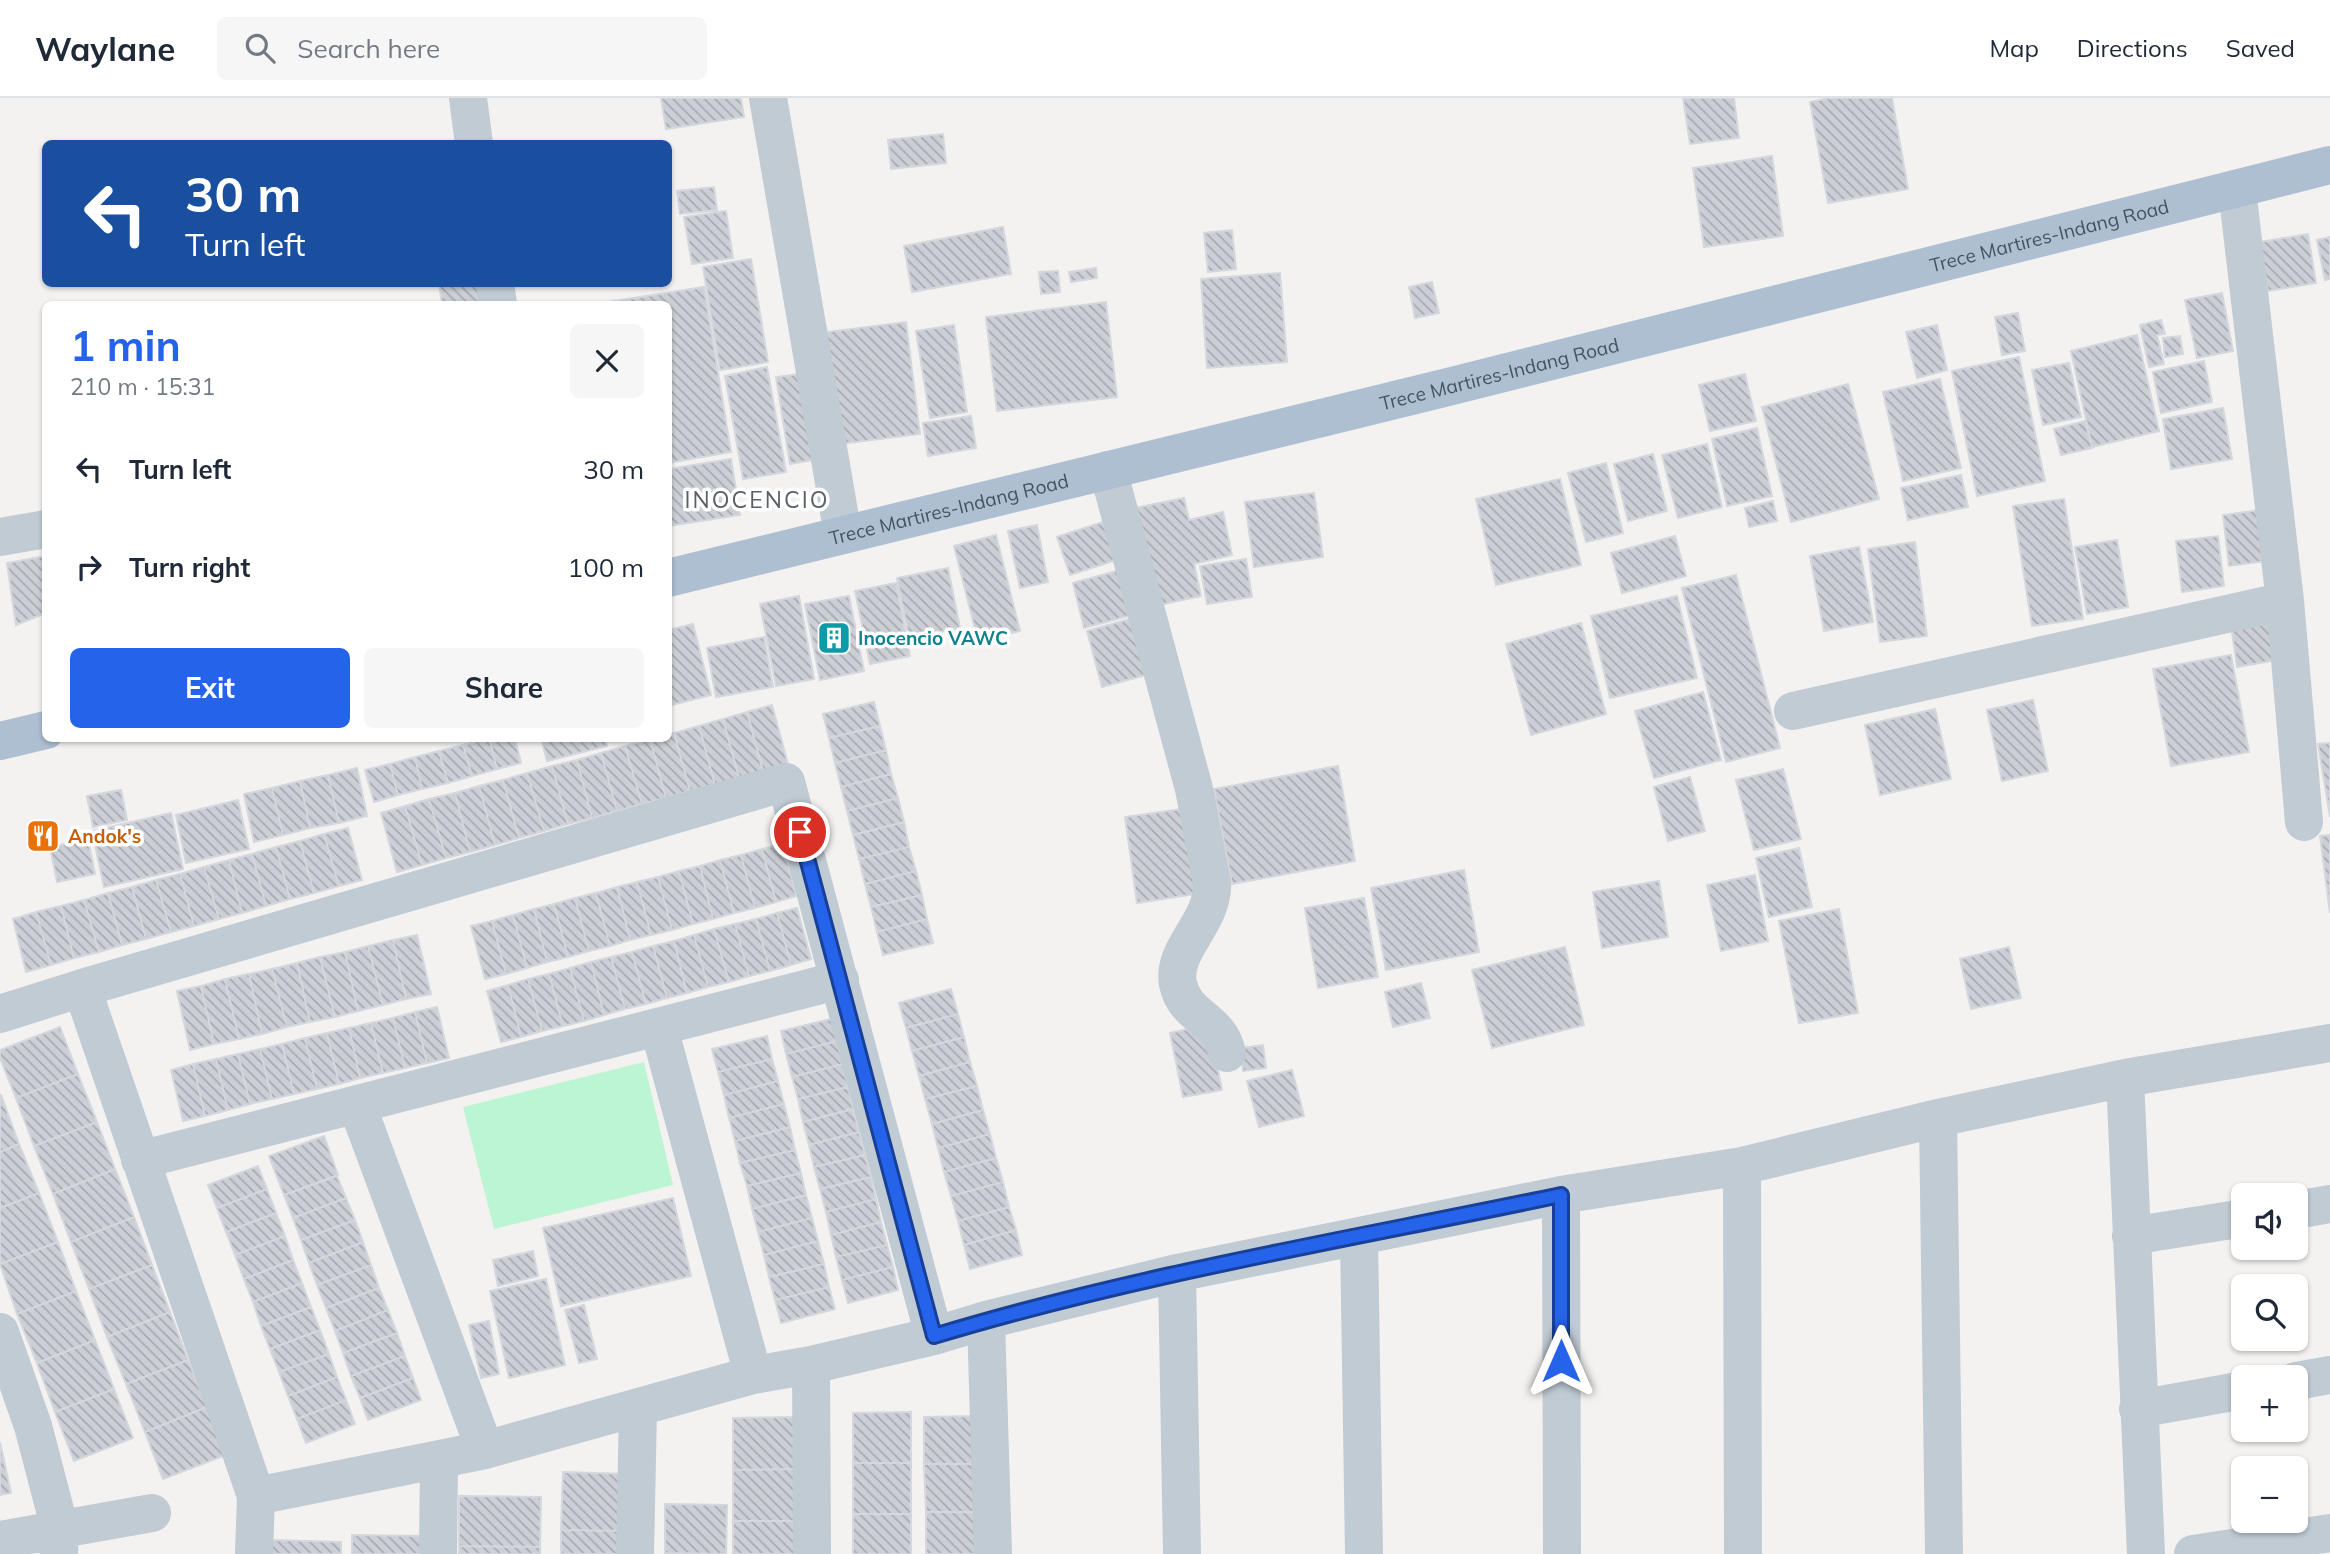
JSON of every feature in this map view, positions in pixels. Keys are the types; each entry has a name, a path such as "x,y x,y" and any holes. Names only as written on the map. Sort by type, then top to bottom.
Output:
{"main road":[{"name":"Trece Martires-Indang Road","path":"672,577 2330,165"},
{"path":"0,741 42,731"}],"street":[{"path":"468,98 473,140"},
{"path":"768,98 843,535"},
{"path":"2237,189 2286,601 2304,822"},
{"path":"1108,470 1194,789 1212,883 1213,896 1209,909 1178,965 1177,982 1190,1009 1218,1031 1227,1053"},
{"path":"0,537 42,530"},
{"path":"1793,711 2286,601"},
{"path":"0,1014 786,782 934,1336"},
{"path":"139,1160 840,980"},
{"path":"82,988 256,1496 254,1554"},
{"path":"659,1028 753,1375"},
{"path":"256,1496 485,1450 753,1375 811,1365 934,1336 986,1320 1177,1273 1561,1195 1742,1166 1938,1118 2125,1078 2330,1043"},
{"path":"2125,1078 2146,1554"},
{"path":"356,1105 485,1450"},
{"path":"1938,1118 1944,1554"},
{"path":"1742,1166 1744,1554"},
{"path":"1561,1195 1562,1554"},
{"path":"2308,1208 2330,1204"},
{"path":"2131,1236 2231,1220"},
{"path":"1359,1237 1364,1554"},
{"path":"1177,1273 1182,1554"},
{"path":"986,1320 993,1554"},
{"path":"2,1344 33,1426 60,1541"},
{"path":"811,1365 812,1554"},
{"path":"2308,1379 2330,1375"},
{"path":"2138,1409 2231,1392"},
{"path":"635,1554 638,1409"},
{"path":"438,1554 439,1460"},
{"path":"0,1540 60,1541 152,1513"},
{"path":"2193,1554 2330,1533"}],"green space":[{"path":"644,1062 673,1185 494,1229 463,1107"}],"building":[{"path":"661,98 741,98 744,117 666,129"},
{"path":"1683,98 1734,98 1739,138 1690,144"},
{"path":"1829,98 1892,98 1908,189 1828,203 1810,102"},
{"path":"943,134 946,163 891,169 888,140"},
{"path":"1772,156 1783,236 1704,247 1693,168"},
{"path":"714,187 717,210 680,214 677,191"},
{"path":"726,211 733,258 692,264 684,217"},
{"path":"1003,227 1011,274 912,292 904,246"},
{"path":"1232,230 1236,269 1208,272 1204,233"},
{"path":"2308,234 2316,283 2268,291 2260,242"},
{"path":"2330,237 2330,279 2325,280 2317,240"},
{"path":"751,259 768,362 720,370 703,267"},
{"path":"1096,268 1097,278 1071,282 1069,272"},
{"path":"1058,271 1060,292 1041,294 1039,272"},
{"path":"1280,273 1287,362 1207,368 1201,279"},
{"path":"1432,282 1439,313 1415,318 1409,287"},
{"path":"439,287 480,287 483,301 442,301"},
{"path":"704,287 731,452 672,462 672,301 614,301"},
{"path":"2222,293 2233,351 2197,358 2185,300"},
{"path":"1106,302 1117,397 997,411 986,317"},
{"path":"2018,313 2025,351 2002,355 1995,317"},
{"path":"2161,320 2165,334 2157,335 2164,364 2149,367 2140,325"},
{"path":"906,322 920,434 833,445 819,333"},
{"path":"954,325 967,412 930,418 916,331"},
{"path":"1937,325 1947,370 1917,378 1906,332"},
{"path":"2137,335 2159,431 2092,447 2071,351"},
{"path":"2180,336 2183,354 2165,357 2163,338"},
{"path":"2019,357 2045,481 1977,496 1952,371"},
{"path":"2204,361 2212,402 2161,413 2153,372"},
{"path":"2069,363 2081,417 2043,425 2032,370"},
{"path":"767,367 786,472 743,479 725,376"},
{"path":"806,373 819,459 790,464 776,377"},
{"path":"1745,374 1756,421 1710,431 1699,385"},
{"path":"1940,379 1961,468 1903,481 1883,392"},
{"path":"1848,384 1879,499 1791,522 1762,407"},
{"path":"2223,408 2232,459 2171,469 2163,419"},
{"path":"971,416 976,448 928,456 923,423"},
{"path":"2085,421 2092,448 2061,455 2054,429"},
{"path":"1757,428 1772,496 1727,506 1712,439"},
{"path":"1707,444 1722,507 1678,518 1662,455"},
{"path":"1653,454 1667,511 1628,521 1614,464"},
{"path":"731,459 740,515 672,525 672,468"},
{"path":"1606,463 1623,533 1586,542 1568,473"},
{"path":"1961,475 1968,507 1908,520 1901,488"},
{"path":"1560,479 1581,565 1496,585 1476,499"},
{"path":"1314,493 1323,557 1254,567 1245,502"},
{"path":"1184,498 1189,520 1223,512 1232,555 1194,564 1201,596 1150,607 1130,509"},
{"path":"2064,499 2083,619 2032,626 2013,506"},
{"path":"1773,501 1777,521 1749,527 1745,508"},
{"path":"2260,510 2267,561 2229,566 2223,515"},
{"path":"1103,522 1116,560 1070,575 1057,537"},
{"path":"1037,525 1048,582 1020,588 1008,531"},
{"path":"996,535 1020,631 978,641 954,546"},
{"path":"1675,536 1686,576 1622,593 1611,553"},
{"path":"2218,536 2224,586 2182,592 2176,541"},
{"path":"2117,540 2128,607 2087,614 2075,547"},
{"path":"1915,542 1927,636 1880,642 1868,549"},
{"path":"1859,547 1873,622 1824,631 1810,556"},
{"path":"42,557 42,615 16,625 7,563"},
{"path":"1246,559 1252,597 1207,604 1200,566"},
{"path":"1131,567 1143,612 1084,628 1073,583"},
{"path":"948,568 960,628 909,638 897,578"},
{"path":"1736,575 1780,748 1726,762 1682,588"},
{"path":"896,583 910,656 870,664 855,591"},
{"path":"799,596 814,679 776,686 760,604"},
{"name":"Inocencio VAWC","path":"849,596 864,671 820,680 805,604"},
{"path":"1677,596 1697,678 1610,698 1591,616"},
{"path":"1141,616 1157,672 1102,687 1087,631"},
{"path":"2276,618 2283,659 2237,667 2231,625"},
{"path":"1581,623 1606,714 1531,735 1506,644"},
{"path":"693,624 711,695 672,705 672,629"},
{"path":"764,637 773,687 716,697 707,648"},
{"path":"2231,655 2249,752 2171,766 2153,669"},
{"path":"1703,692 1721,760 1654,778 1635,711"},
{"path":"2033,700 2048,771 2002,781 1987,710"},
{"path":"874,702 880,726 829,738 823,714"},
{"path":"772,705 788,764 763,771 747,712"},
{"path":"1935,709 1951,779 1880,795 1865,725"},
{"path":"747,712 763,771 739,778 723,719"},
{"path":"723,719 739,778 715,785 699,726"},
{"path":"699,726 715,785 690,791 674,733"},
{"path":"880,726 886,750 835,763 829,738"},
{"path":"672,733 690,791 666,798 651,742 672,742"},
{"path":"490,742 516,742 521,763 497,769"},
{"path":"490,742 497,769 472,776 463,745"},
{"path":"542,742 606,742 607,746 547,761"},
{"path":"651,742 666,798 642,804 625,746"},
{"path":"2330,743 2330,817 2318,744"},
{"path":"463,745 472,776 448,783 439,751"},
{"path":"625,746 642,804 617,811 601,753"},
{"path":"886,750 891,774 841,787 835,763"},
{"path":"439,751 448,783 422,789 415,757"},
{"path":"601,753 617,811 592,818 577,760"},
{"path":"415,757 422,789 398,795 390,764"},
{"path":"577,760 592,818 568,824 552,766"},
{"path":"390,764 398,795 374,802 365,770"},
{"path":"552,766 568,824 544,831 527,773"},
{"path":"1338,766 1355,861 1232,884 1214,789"},
{"path":"357,768 367,816 339,823 328,775"},
{"path":"1783,769 1801,839 1754,850 1736,780"},
{"path":"527,773 544,831 519,838 503,780"},
{"path":"891,774 898,798 847,811 841,787"},
{"path":"328,775 339,823 310,828 300,781"},
{"path":"1690,777 1705,831 1668,841 1654,787"},
{"path":"503,780 519,838 495,845 479,786"},
{"path":"300,781 310,828 283,835 272,788"},
{"path":"479,786 495,845 470,852 455,793"},
{"path":"272,788 283,835 254,842 244,794"},
{"path":"121,790 127,820 93,827 87,796"},
{"path":"455,793 470,852 446,858 429,799"},
{"path":"898,798 904,822 853,835 847,811"},
{"path":"429,799 446,858 422,865 405,806"},
{"path":"238,800 249,849 186,863 176,815"},
{"path":"405,806 422,865 397,872 381,813"},
{"path":"1189,808 1202,893 1137,903 1125,817"},
{"path":"171,813 183,869 104,887 92,831"},
{"path":"904,822 909,847 859,859 853,835"},
{"path":"348,828 362,880 339,886 324,834"},
{"path":"324,834 339,886 314,893 300,841"},
{"path":"2330,835 2330,913 2320,836"},
{"path":"88,839 95,874 57,882 50,847"},
{"path":"300,841 314,893 290,899 276,847"},
{"path":"783,843 796,896 776,902 762,849"},
{"path":"276,847 290,899 266,906 252,854"},
{"path":"909,847 916,871 865,884 859,859"},
{"path":"1799,848 1812,907 1769,917 1756,858"},
{"path":"762,849 776,902 755,908 741,855"},
{"path":"252,854 266,906 242,913 229,860"},
{"path":"741,855 755,908 734,913 720,860"},
{"path":"229,860 242,913 219,919 204,867"},
{"path":"720,860 734,913 713,919 700,866"},
{"path":"700,866 713,919 693,924 679,871"},
{"path":"204,867 219,919 194,926 180,874"},
{"path":"1464,870 1479,952 1386,970 1371,888"},
{"path":"679,871 693,924 672,930 658,877"},
{"path":"916,871 922,895 871,907 865,884"},
{"path":"180,874 194,926 171,932 156,880"},
{"path":"1755,875 1768,941 1721,951 1707,885"},
{"path":"658,877 672,930 651,935 637,882"},
{"path":"156,880 171,932 146,939 132,887"},
{"path":"1659,881 1668,937 1602,948 1593,892"},
{"path":"637,882 651,935 630,940 617,887"},
{"path":"132,887 146,939 122,945 108,893"},
{"path":"617,887 630,940 610,946 596,893"},
{"path":"108,893 122,945 99,952 84,900"},
{"path":"596,893 610,946 589,951 575,898"},
{"path":"922,895 927,919 877,932 871,907"},
{"path":"575,898 589,951 568,957 554,904"},
{"path":"1364,898 1378,977 1318,988 1305,908"},
{"path":"84,900 99,952 74,958 61,906"},
{"path":"554,904 568,957 547,962 534,909"},
{"path":"61,906 74,958 51,965 36,912"},
{"path":"797,908 811,959 791,965 777,913"},
{"path":"534,909 547,962 527,968 513,915"},
{"path":"1839,909 1858,1013 1799,1023 1779,921"},
{"path":"36,912 51,965 26,972 13,919"},
{"path":"777,913 791,965 770,971 756,919"},
{"path":"513,915 527,968 506,974 492,921"},
{"path":"756,919 770,971 749,976 735,924"},
{"path":"927,919 933,943 883,955 877,932"},
{"path":"492,921 506,974 485,979 471,926"},
{"path":"735,924 749,976 729,982 714,929"},
{"path":"714,929 729,982 708,987 694,935"},
{"path":"417,935 431,994 406,999 393,940"},
{"path":"694,935 708,987 687,993 674,941"},
{"path":"393,940 406,999 383,1005 368,946"},
{"path":"674,941 687,993 667,998 653,946"},
{"path":"368,946 383,1005 358,1011 345,952"},
{"path":"653,946 667,998 646,1004 632,952"},
{"path":"1565,947 1584,1025 1492,1048 1472,970"},
{"path":"2009,947 2021,998 1971,1009 1960,959"},
{"path":"345,952 358,1011 335,1017 320,957"},
{"path":"632,952 646,1004 625,1009 611,957"},
{"path":"320,957 335,1017 310,1022 297,963"},
{"path":"611,957 625,1009 604,1015 591,962"},
{"path":"591,962 604,1015 584,1021 570,968"},
{"path":"297,963 310,1022 287,1027 272,969"},
{"path":"570,968 584,1021 563,1026 549,974"},
{"path":"272,969 287,1027 262,1034 249,974"},
{"path":"249,974 262,1034 239,1039 225,979"},
{"path":"549,974 563,1026 542,1031 528,979"},
{"path":"225,979 239,1039 214,1044 201,986"},
{"path":"528,979 542,1031 521,1037 508,985"},
{"path":"1421,983 1430,1018 1393,1027 1385,992"},
{"path":"508,985 521,1037 501,1042 487,991"},
{"path":"201,986 214,1044 190,1050 177,991"},
{"path":"951,989 958,1014 906,1028 899,1003"},
{"path":"437,1007 449,1058 427,1063 415,1012"},
{"path":"415,1012 427,1063 405,1068 393,1018"},
{"path":"958,1014 964,1037 912,1051 906,1028"},
{"path":"393,1018 405,1068 383,1073 371,1023"},
{"path":"831,1019 837,1041 786,1054 781,1031"},
{"path":"371,1023 383,1073 360,1078 349,1028"},
{"path":"1209,1024 1222,1090 1183,1097 1170,1033"},
{"path":"60,1027 78,1074 16,1098 0,1058 0,1050"},
{"path":"349,1028 360,1078 339,1084 327,1033"},
{"path":"327,1033 339,1084 317,1089 305,1038"},
{"path":"767,1036 772,1059 718,1072 712,1049"},
{"path":"964,1037 970,1062 919,1076 912,1051"},
{"path":"305,1038 317,1089 294,1094 282,1044"},
{"path":"837,1041 843,1064 792,1077 786,1054"},
{"path":"282,1044 294,1094 272,1099 260,1049"},
{"path":"1263,1045 1266,1068 1243,1071 1240,1048"},
{"path":"260,1049 272,1099 250,1104 238,1054"},
{"path":"238,1054 250,1104 228,1110 216,1059"},
{"path":"216,1059 228,1110 205,1116 193,1064"},
{"path":"772,1059 778,1081 724,1095 718,1072"},
{"path":"970,1062 977,1086 925,1099 919,1076"},
{"path":"193,1064 205,1116 183,1121 171,1070"},
{"path":"843,1064 848,1087 798,1099 792,1077"},
{"path":"1292,1070 1304,1116 1259,1127 1247,1081"},
{"path":"78,1074 97,1122 34,1146 16,1098"},
{"path":"778,1081 784,1104 729,1118 724,1095"},
{"path":"977,1086 983,1110 932,1124 925,1099"},
{"path":"848,1087 853,1109 803,1122 798,1099"},
{"path":"0,1096 19,1144 0,1152"},
{"path":"784,1104 790,1127 735,1141 729,1118"},
{"path":"853,1109 859,1132 809,1145 803,1122"},
{"path":"983,1110 990,1134 938,1148 932,1124"},
{"path":"97,1122 115,1169 53,1194 34,1146"},
{"path":"790,1127 795,1150 740,1163 735,1141"},
{"path":"859,1132 865,1155 814,1167 809,1145"},
{"path":"990,1134 996,1158 944,1172 938,1148"},
{"path":"324,1136 338,1175 284,1195 269,1156"},
{"path":"19,1144 39,1193 0,1208 0,1152"},
{"path":"795,1150 801,1173 747,1186 740,1163"},
{"path":"865,1155 871,1177 820,1189 814,1167"},
{"path":"996,1158 1003,1182 951,1196 944,1172"},
{"path":"258,1166 267,1189 217,1208 208,1185"},
{"path":"115,1169 134,1217 71,1242 53,1194"},
{"path":"801,1173 806,1195 752,1209 747,1186"},
{"path":"337,1176 346,1198 293,1218 284,1195"},
{"path":"871,1177 876,1199 826,1212 820,1189"},
{"path":"1003,1182 1009,1207 958,1221 951,1196"},
{"path":"267,1189 276,1213 226,1232 217,1208"},
{"path":"39,1193 58,1242 0,1264 0,1208"},
{"path":"806,1195 812,1218 758,1232 752,1209"},
{"path":"346,1198 355,1220 301,1240 293,1218"},
{"path":"673,1198 691,1276 561,1306 543,1228"},
{"path":"876,1199 881,1222 831,1235 826,1212"},
{"path":"1009,1207 1016,1230 964,1245 958,1221"},
{"path":"276,1213 285,1236 235,1255 226,1232"},
{"path":"134,1217 152,1265 89,1289 71,1242"},
{"path":"812,1218 818,1241 764,1255 758,1232"},
{"path":"355,1220 363,1242 309,1263 301,1240"},
{"path":"881,1222 887,1245 836,1257 831,1235"},
{"path":"1016,1230 1022,1255 970,1269 964,1245"},
{"path":"285,1236 293,1260 244,1279 235,1255"},
{"path":"818,1241 824,1264 769,1277 764,1255"},
{"path":"58,1242 76,1291 17,1314 0,1264"},
{"path":"363,1242 371,1265 317,1285 309,1263"},
{"path":"887,1245 893,1267 842,1280 836,1257"},
{"path":"533,1251 538,1276 498,1286 493,1260"},
{"path":"293,1260 302,1283 253,1302 244,1279"},
{"path":"824,1264 829,1287 775,1300 769,1277"},
{"path":"152,1265 170,1312 107,1337 89,1289"},
{"path":"371,1265 379,1288 326,1308 317,1285"},
{"path":"893,1267 898,1290 848,1303 842,1280"},
{"path":"546,1279 565,1365 509,1378 490,1291"},
{"path":"302,1283 311,1307 261,1326 253,1302"},
{"path":"829,1287 835,1309 781,1323 775,1300"},
{"path":"379,1288 388,1310 335,1331 326,1308"},
{"path":"76,1291 95,1340 37,1363 17,1314"},
{"path":"584,1305 597,1359 579,1363 565,1310"},
{"path":"311,1307 320,1330 270,1349 261,1326"},
{"path":"388,1310 397,1333 343,1353 335,1331"},
{"path":"170,1312 188,1360 126,1384 107,1337"},
{"path":"489,1321 499,1374 481,1378 469,1325"},
{"path":"320,1330 329,1354 279,1372 270,1349"},
{"path":"397,1333 405,1356 351,1376 343,1353"},
{"path":"95,1340 114,1389 55,1412 37,1363"},
{"path":"329,1354 337,1377 288,1396 279,1372"},
{"path":"405,1356 413,1378 360,1398 351,1376"},
{"path":"188,1360 207,1407 145,1432 126,1384"},
{"path":"337,1377 346,1400 297,1419 288,1396"},
{"path":"413,1378 421,1400 368,1420 360,1398"},
{"path":"114,1389 133,1438 74,1461 55,1412"},
{"path":"346,1400 355,1424 306,1443 297,1419"},
{"path":"207,1407 226,1455 163,1479 145,1432"},
{"path":"911,1412 911,1463 853,1463 853,1413"},
{"path":"981,1416 982,1464 924,1464 924,1417"},
{"path":"797,1417 798,1469 733,1470 733,1418"},
{"path":"0,1442 11,1493 0,1495"},
{"path":"853,1463 911,1463 911,1514 853,1514"},
{"path":"924,1464 982,1464 982,1512 926,1512"},
{"path":"798,1469 798,1521 733,1521 733,1470"},
{"path":"563,1472 627,1474 626,1531 561,1530"},
{"path":"459,1496 541,1497 540,1547 459,1546"},
{"path":"665,1504 727,1505 726,1554 665,1553"},
{"path":"926,1512 982,1512 983,1554 926,1554"},
{"path":"853,1514 911,1514 911,1554 853,1554"},
{"path":"733,1521 798,1521 798,1554 733,1554"},
{"path":"561,1530 626,1531 626,1554 561,1554"},
{"path":"352,1535 421,1536 421,1554 352,1554"},
{"path":"271,1540 341,1542 341,1554 270,1554"},
{"path":"459,1546 540,1547 540,1554 459,1554"}],"place":[{"name":"Inocencio VAWC","path":"834,638"},
{"name":"Andok's","path":"43,836"}],"district":[{"name":"INOCENCIO","path":"757,500"}],"route":[{"path":"800,832 934,1336 986,1320 1177,1273 1561,1195 1561,1361"}]}
